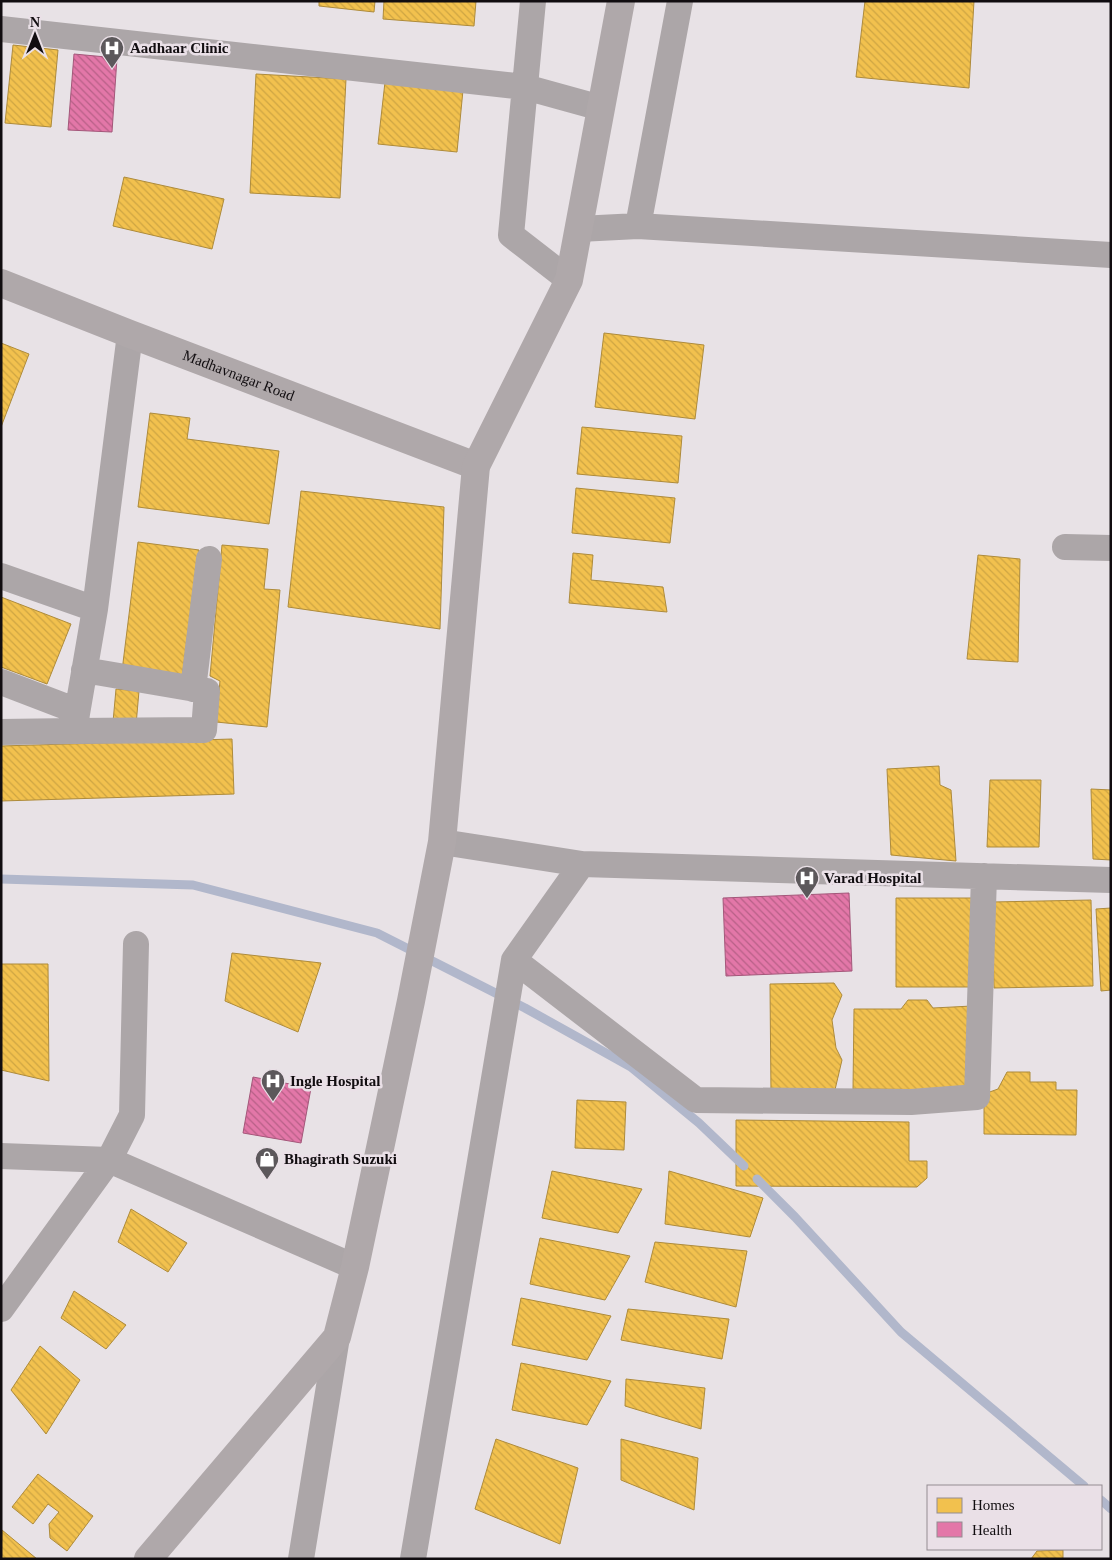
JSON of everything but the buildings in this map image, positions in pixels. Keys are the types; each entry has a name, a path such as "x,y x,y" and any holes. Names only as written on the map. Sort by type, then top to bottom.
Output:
{"main road":[{"path":"148,1559 337,1337 355,1268 442,842 476,466 569,280 621,1"},
{"name":"Madhavnagar Road","path":"1,283 476,466"}],"street":[{"path":"533,1 511,236 569,280"},
{"path":"638,226 680,1"},
{"path":"1,29 525,88 601,108"},
{"path":"579,229 638,226 1111,255"},
{"path":"76,721 95,609 130,334"},
{"path":"1065,547 1111,548"},
{"path":"194,688 209,559"},
{"path":"1,576 95,609"},
{"path":"1,732 76,721 204,730 207,691 84,670"},
{"path":"1,682 76,721"},
{"path":"442,842 582,864 1111,880"},
{"path":"413,1559 514,960 582,864"},
{"path":"514,960 696,1100 911,1102 977,1097 984,876"},
{"path":"1,1308 109,1160 132,1115 136,944"},
{"path":"1,1156 109,1160 355,1268"},
{"path":"300,1559 337,1337"}],"waterway":[{"path":"1,879 193,885 377,933 525,1008 631,1067 699,1123 744,1166"},
{"path":"757,1179 795,1217 901,1332 1083,1485"},
{"path":"1102,1501 1111,1509"}],"place":[{"name":"Aadhaar Clinic","path":"112,69"},
{"name":"Varad Hospital","path":"807,899"},
{"name":"Ingle Hospital","path":"273,1102"},
{"name":"Bhagirath Suzuki","path":"267,1180"}]}
